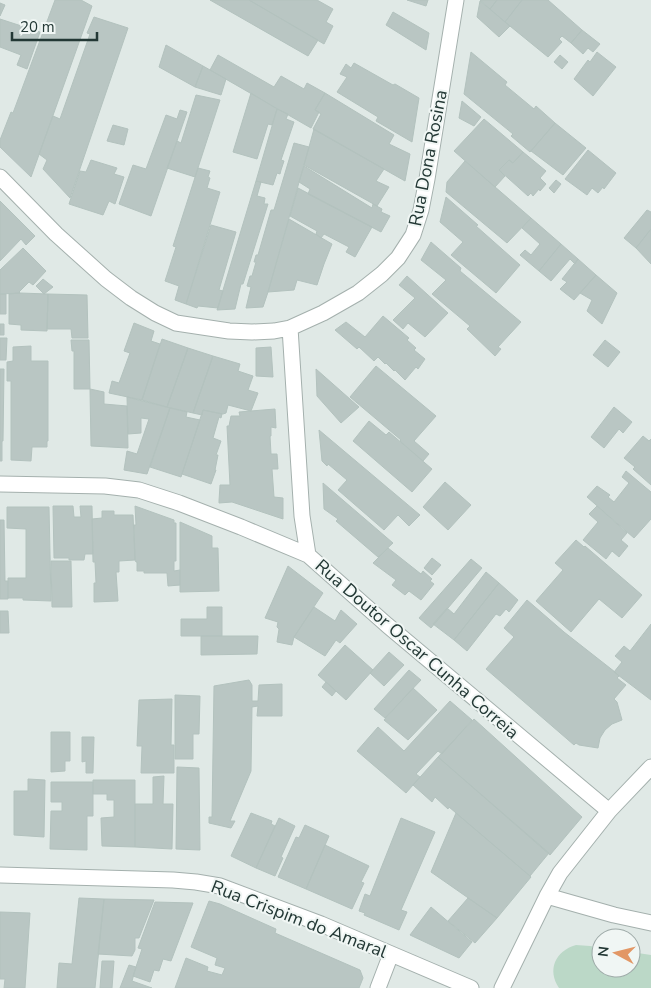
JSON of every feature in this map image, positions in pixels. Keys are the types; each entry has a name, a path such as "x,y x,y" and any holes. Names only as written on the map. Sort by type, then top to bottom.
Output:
{"street":[{"name":"Rua Dona Rosina","path":"0,177 56,234 106,279 155,313 176,323 229,331 274,331 290,328 323,313 358,293 382,274 398,258 413,235 421,210 427,179 456,0"},
{"name":"Rua Doutor Oscar Cunha Correia","path":"290,328 302,516 308,555 387,625 609,811"},
{"path":"0,484 105,486 139,490 206,513 308,555"},
{"path":"502,988 560,873 609,811 651,767"},
{"name":"Rua Crispim do Amaral","path":"0,875 173,880 220,886 321,924 471,988"},
{"path":"547,896 614,915 651,923"},
{"path":"378,988 392,954"}],"green space":[{"path":"576,945 591,946 591,978 641,978 641,954 651,955 651,988 559,988 554,975 555,962 558,956"}],"building":[{"path":"55,0 81,0 92,6 31,177 0,147 0,140 11,112 13,113"},
{"path":"210,0 249,0 318,40 308,56"},
{"path":"249,0 317,0 333,9 326,22 333,26 324,44"},
{"path":"407,0 428,0 426,6"},
{"path":"480,0 497,0 490,9"},
{"path":"497,0 522,0 505,22 490,9"},
{"path":"522,0 548,0 582,30 571,43 562,36 559,39 562,42 548,57 505,22"},
{"path":"480,1 510,26 499,37 477,17"},
{"path":"0,3 5,5 0,16"},
{"path":"393,12 429,33 426,50 386,25"},
{"path":"94,17 128,28 70,198 43,169 47,160 39,154 53,116 60,119 90,34 87,33"},
{"path":"0,19 40,32 27,69 17,65 21,55 0,47"},
{"path":"582,30 600,44 593,52 588,48 583,54 571,43"},
{"path":"166,45 203,66 195,87 159,67"},
{"path":"471,52 507,82 505,85 534,109 536,106 555,123 530,152 511,136 513,134 464,94"},
{"path":"597,52 616,67 593,96 574,79 588,60 590,62"},
{"path":"218,55 274,87 281,76 304,89 307,83 325,93 315,110 319,112 311,128 210,70"},
{"path":"560,55 568,62 562,69 554,62"},
{"path":"354,63 419,98 412,142 376,121 378,117 337,92 347,77 340,74 346,64 351,68"},
{"path":"203,66 226,79 221,95 195,87"},
{"path":"251,93 277,109 272,125 268,124 257,159 233,152"},
{"path":"325,93 394,135 389,144 410,154 405,181 313,129 321,114 315,110"},
{"path":"196,95 220,100 195,177 167,168 177,141 181,143"},
{"path":"462,101 481,117 474,126 459,118"},
{"path":"277,109 288,114 286,119 294,122 281,160 284,161 280,174 277,173 273,185 256,181"},
{"path":"180,110 187,112 151,216 119,204 133,165 146,169 166,115 177,119"},
{"path":"484,119 523,152 513,163 509,160 499,170 505,176 495,187 454,151"},
{"path":"555,123 586,148 563,175 531,151"},
{"path":"113,125 128,129 124,145 107,141"},
{"path":"314,129 384,169 376,181 389,187 377,206 304,165"},
{"path":"294,143 309,147 268,292 263,307 246,308 251,287 247,286 250,276 252,276 256,255 258,255 271,210 274,210"},
{"path":"588,150 616,173 604,189 603,187 598,193 592,188 587,195 565,179"},
{"path":"523,152 546,171 540,178 546,184 533,196 531,193 528,196 499,170 509,160 513,163"},
{"path":"91,160 117,168 114,174 124,177 115,204 109,201 103,215 69,204 80,171 86,172"},
{"path":"465,161 531,218 507,243 446,192 447,182"},
{"path":"304,166 372,208 373,204 382,209 381,212 390,216 381,232 308,194 310,189 299,182"},
{"path":"198,168 210,171 207,188 220,192 186,304 175,300 179,286 165,281 176,247 173,246"},
{"path":"556,180 561,184 554,193 549,188"},
{"path":"256,181 261,182 257,196 265,198 264,204 268,204 243,284 241,284 235,309 217,310"},
{"path":"298,188 372,227 355,257 346,252 349,247 324,234 321,238 316,234 317,231 290,216"},
{"path":"446,197 520,265 496,293 451,255 463,242 440,222"},
{"path":"0,201 35,236 26,245 21,239 0,261"},
{"path":"647,210 651,212 651,229 636,248 624,238"},
{"path":"531,218 561,244 539,271 520,255 525,250 531,255 540,244 522,228"},
{"path":"289,219 332,244 317,285 297,280 294,290 268,292"},
{"path":"211,225 236,232 219,290 223,291 218,308 198,306 197,308 186,304"},
{"path":"651,229 651,264 636,248"},
{"path":"431,242 461,268 460,271 521,322 498,347 501,349 495,356 467,329 470,326 432,294 446,280 421,260"},
{"path":"561,244 578,259 575,264 570,259 551,281 539,271"},
{"path":"23,248 46,271 33,285 29,282 20,293 0,294 0,270"},
{"path":"578,259 596,275 574,300 560,289 567,282 562,279"},
{"path":"596,275 617,293 602,324 587,311 592,300 580,293"},
{"path":"407,276 448,313 425,337 408,323 403,329 393,320 415,298 399,285"},
{"path":"43,279 53,287 44,294 36,286"},
{"path":"0,294 6,294 6,314 0,314"},
{"path":"9,294 48,294 47,331 21,330 21,325 9,324"},
{"path":"48,294 87,295 88,338 72,338 71,329 47,329"},
{"path":"383,316 409,338 407,340 416,348 414,350 425,359 418,369 416,367 405,380 378,357 374,361 359,347 357,349 335,330 346,322 365,337"},
{"path":"134,323 154,331 151,341 160,344 142,400 109,393 112,381 119,383 130,353 124,351"},
{"path":"0,324 4,324 4,335 0,335"},
{"path":"0,338 7,338 6,360 0,360"},
{"path":"162,339 188,348 167,407 142,400"},
{"path":"71,340 89,340 90,389 74,389 74,351 72,351"},
{"path":"605,340 620,352 608,367 593,355"},
{"path":"31,346 31,361 48,361 47,447 32,447 31,461 11,460 11,381 7,381 7,362 13,361 13,347"},
{"path":"271,347 273,377 256,376 256,348"},
{"path":"188,348 213,356 193,413 167,407"},
{"path":"213,356 240,364 238,371 253,376 248,390 258,393 251,411 228,405 226,413 223,414 203,410 202,415 193,413"},
{"path":"376,366 436,416 414,441 429,454 423,461 350,397"},
{"path":"0,369 4,369 2,461 0,461"},
{"path":"316,369 359,407 341,423 317,396"},
{"path":"90,389 104,392 104,404 127,406 128,448 91,446"},
{"path":"127,397 170,408 147,474 124,470 127,451 137,454 149,419 141,418 141,433 128,434"},
{"path":"614,407 632,422 623,433 619,429 604,448 591,437"},
{"path":"170,408 187,412 186,417 200,420 181,477 150,467"},
{"path":"275,409 276,428 271,427 270,436 271,454 277,454 278,469 272,469 274,497 283,498 283,519 232,502 219,503 220,485 230,485 227,426 229,426 231,416 240,416 239,412"},
{"path":"203,410 222,414 221,418 219,417 213,438 221,441 216,455 218,455 216,470 211,484 182,474"},
{"path":"369,421 386,435 389,432 432,469 412,492 353,441"},
{"path":"319,430 420,515 409,526 398,515 384,530 338,490 347,480 322,461"},
{"path":"643,436 649,441 651,439 651,485 624,458"},
{"path":"626,471 651,492 651,519 634,538 587,497 597,486 610,495 608,497 614,502 629,483 622,477"},
{"path":"445,482 471,505 448,530 423,507"},
{"path":"323,483 393,543 378,557 336,521 338,519 324,509"},
{"path":"53,506 73,506 74,517 81,517 80,506 92,506 93,554 85,554 84,560 54,558"},
{"path":"135,506 174,520 174,523 176,523 176,561 174,561 174,571 180,570 180,585 168,586 167,573 144,573 144,571 137,571 137,562 135,560"},
{"path":"597,506 627,533 621,540 628,546 619,557 612,551 606,559 583,540 598,522 589,514"},
{"path":"7,507 49,507 51,601 8,598 8,578 26,578 26,529 7,528"},
{"path":"102,511 114,511 114,515 133,515 135,560 119,561 119,572 116,572 118,601 94,602 94,583 96,583 95,562 93,562 92,519 102,518"},
{"path":"0,520 4,520 5,581 8,581 8,599 0,599"},
{"path":"180,522 212,536 212,548 218,548 219,591 180,592"},
{"path":"576,540 642,595 622,618 599,599 571,632 536,601 563,570 555,563"},
{"path":"388,548 421,574 423,571 432,579 430,581 434,584 421,600 409,591 405,595 392,585 396,580 373,563"},
{"path":"432,558 441,565 432,575 424,568"},
{"path":"471,559 482,568 431,628 419,618"},
{"path":"51,561 71,561 72,607 52,607"},
{"path":"288,566 323,593 294,637 292,645 277,642 278,622 265,618"},
{"path":"486,572 499,583 454,640 433,624 447,608 454,614"},
{"path":"499,583 518,600 509,612 506,609 500,616 496,614 467,651 454,640"},
{"path":"527,600 615,672 619,676 617,678 626,685 614,699 617,702 622,720 612,724 605,730 600,738 598,748 576,743 574,745 486,669 514,637 504,628"},
{"path":"207,607 222,607 222,636 181,636 181,619 207,619"},
{"path":"314,607 335,621 341,610 357,624 340,643 336,640 325,656 294,637"},
{"path":"0,611 8,611 9,633 0,633"},
{"path":"651,624 651,700 614,672 622,662 615,656 624,646 630,651"},
{"path":"201,636 258,636 257,654 201,655"},
{"path":"345,645 373,670 346,700 318,675"},
{"path":"389,652 404,665 384,686 370,673"},
{"path":"409,670 421,680 385,718 374,709"},
{"path":"249,680 252,685 252,701 258,701 259,685 282,684 282,716 257,716 258,706 252,707 251,771 230,821 235,821 231,828 209,823 209,817 212,817 214,686"},
{"path":"326,682 336,691 332,696 322,687"},
{"path":"413,688 437,710 408,740 384,720"},
{"path":"175,695 200,696 199,734 193,734 193,759 175,759"},
{"path":"172,699 171,745 174,745 174,773 141,773 142,746 137,746 139,700"},
{"path":"450,701 472,720 442,754 438,751 416,774 420,777 406,793 357,751 378,727 404,751"},
{"path":"474,719 582,817 550,855 438,757"},
{"path":"51,732 70,732 70,761 65,761 65,771 51,772"},
{"path":"82,737 94,737 93,773 86,773 86,761 82,762"},
{"path":"438,757 549,853 530,876 449,807 448,809 435,797 432,802 413,785"},
{"path":"177,767 199,768 200,850 176,849"},
{"path":"164,776 163,804 173,804 172,849 135,847 135,804 153,804 153,777"},
{"path":"28,779 45,780 44,837 14,835 14,791 28,791"},
{"path":"93,780 135,780 135,847 102,846 101,818 114,817 114,800 107,800 107,794 93,794"},
{"path":"51,782 93,782 93,816 87,816 87,850 50,849 51,811 62,811 62,802 51,802"},
{"path":"251,813 272,821 271,824 275,826 256,868 231,856"},
{"path":"456,813 531,877 497,918 431,872"},
{"path":"279,818 295,826 275,876 256,868"},
{"path":"401,818 435,832 401,910 407,912 399,930 359,911 365,894 370,896"},
{"path":"305,825 329,836 306,889 278,877 296,837 299,838"},
{"path":"325,845 369,866 361,882 364,883 352,909 306,889"},
{"path":"79,898 104,899 95,988 57,988 59,963 72,964"},
{"path":"468,898 497,918 475,943 448,921"},
{"path":"104,899 154,900 139,938 135,938 135,950 132,956 98,954"},
{"path":"209,901 276,929 275,933 360,970 363,978 359,988 175,988 186,958 208,967 207,971 222,975 225,968 215,965 217,958 191,947"},
{"path":"155,902 193,903 171,961 163,959 159,971 154,970 150,982 133,976 142,949 138,948"},
{"path":"431,907 472,942 459,958 410,935"},
{"path":"0,912 30,913 25,988 4,988 5,979 0,979"},
{"path":"102,961 114,961 112,988 100,988"},
{"path":"129,965 136,967 132,981 152,988 120,988"}]}
